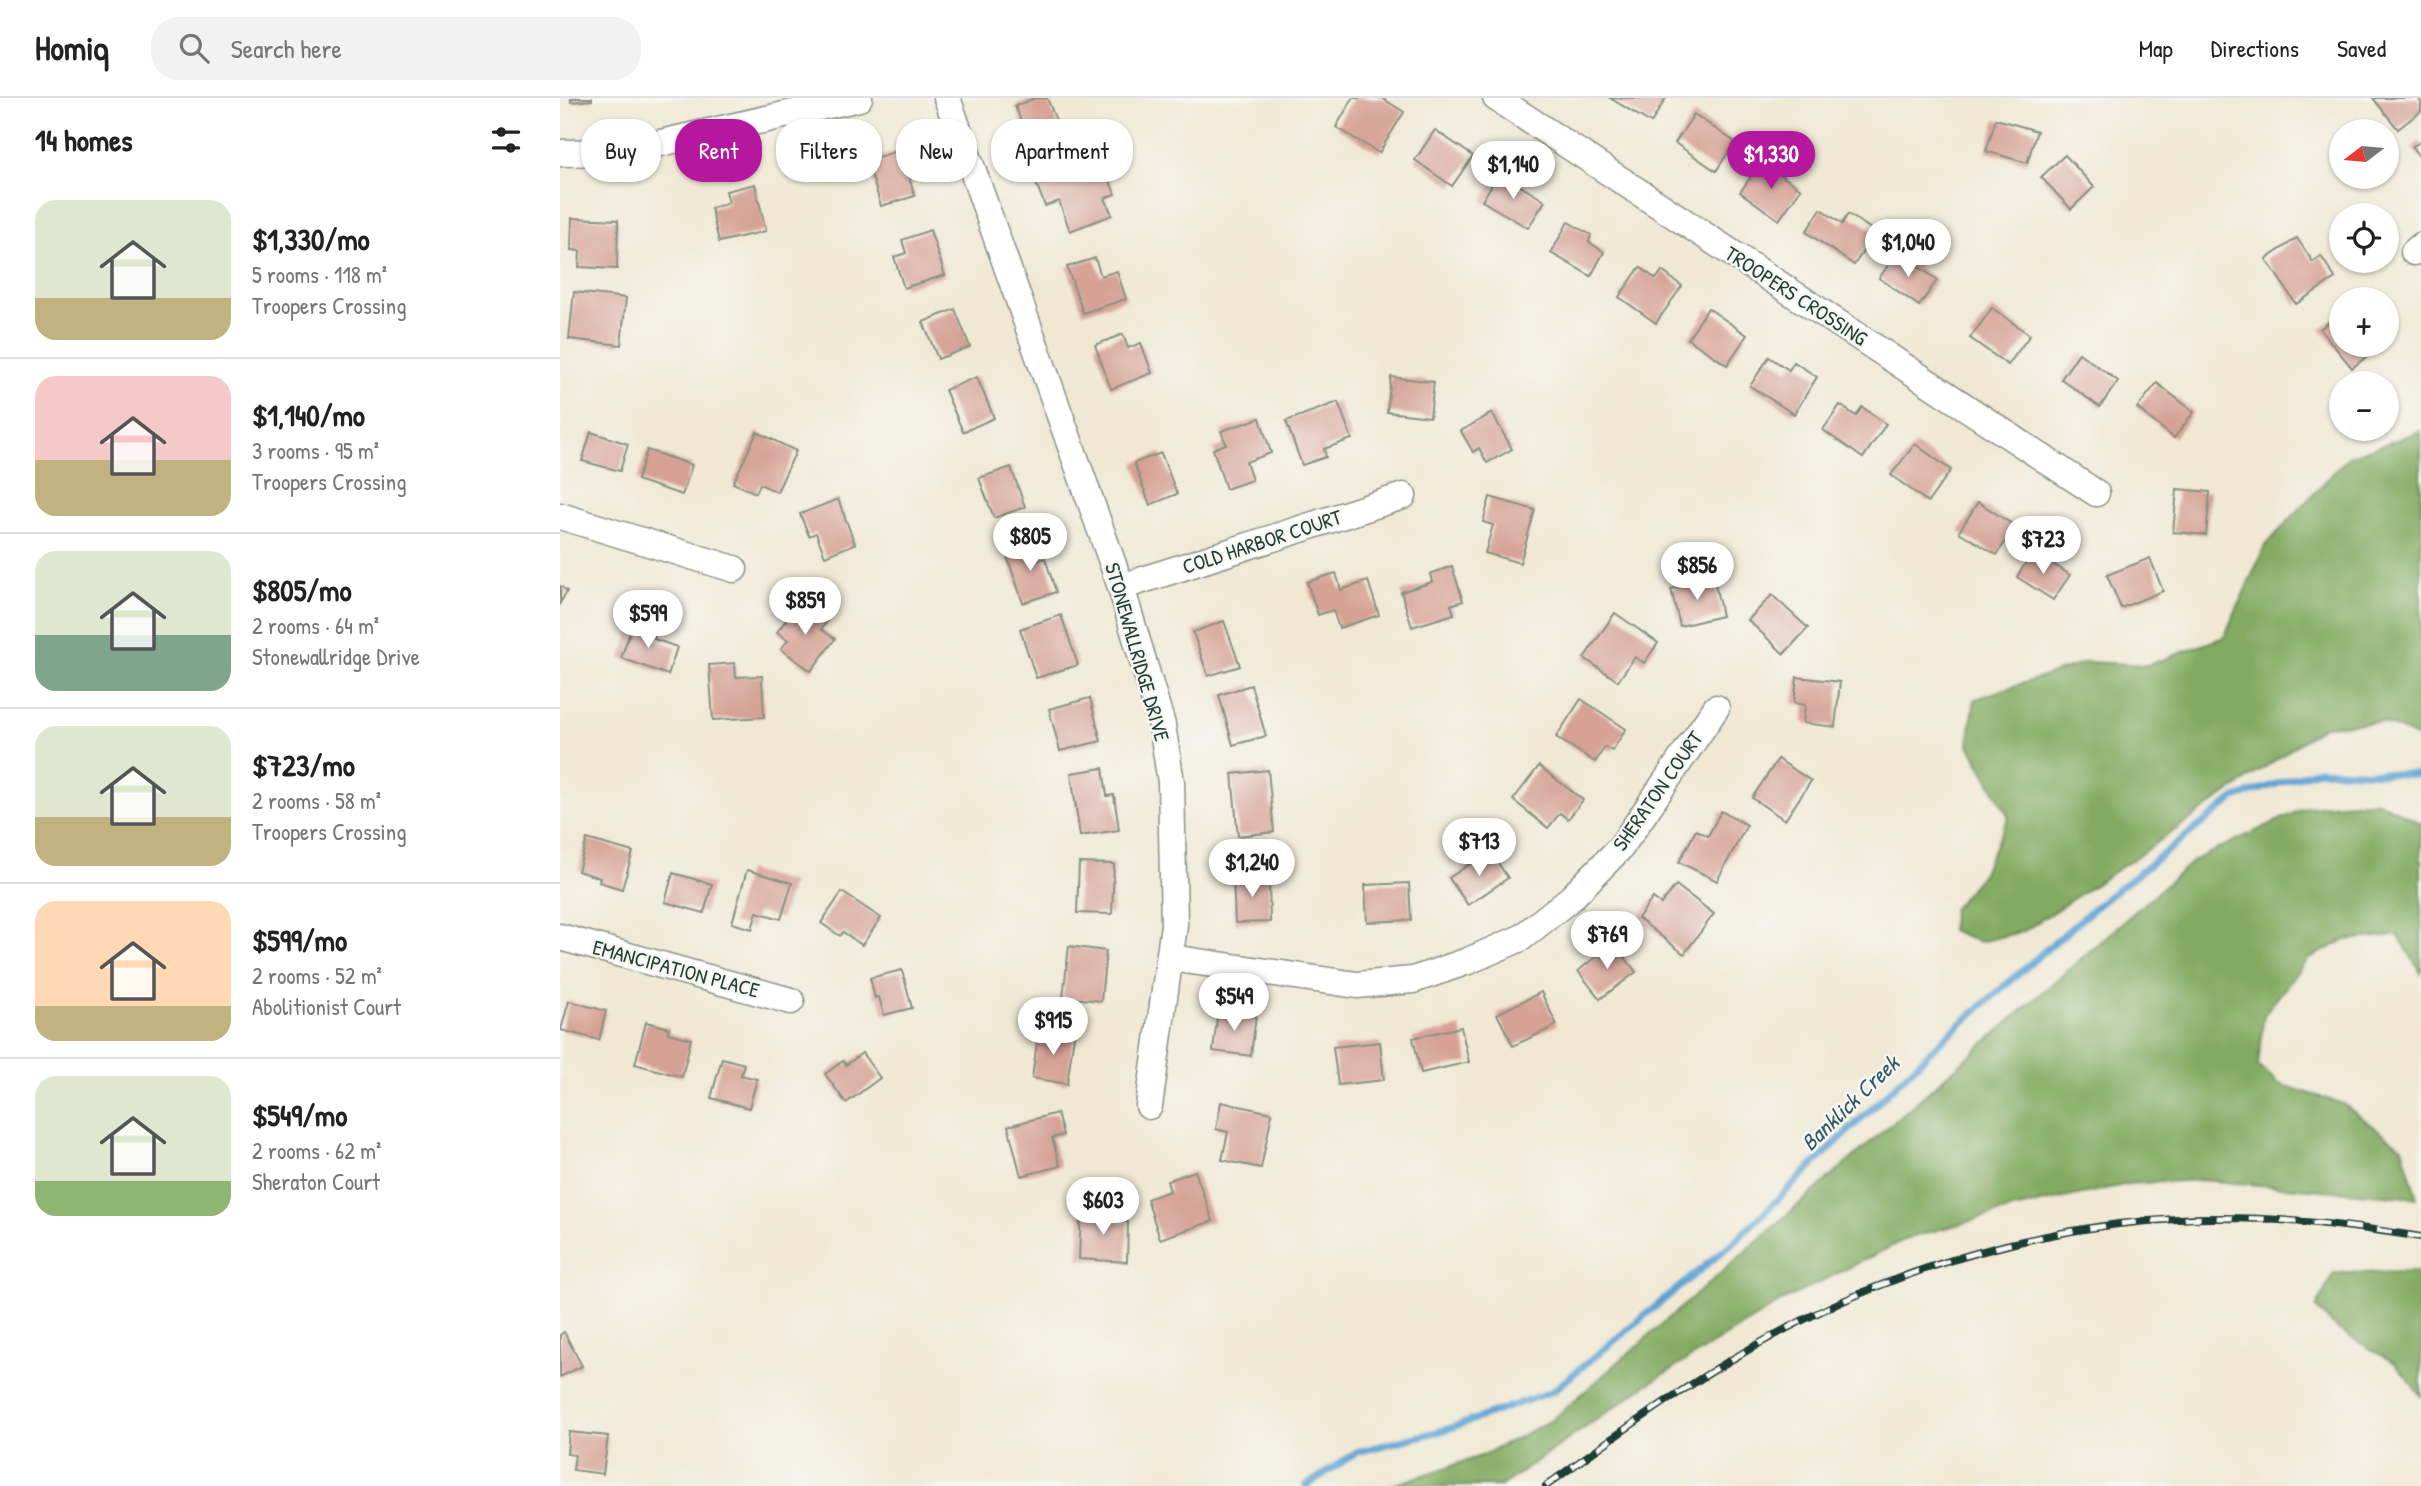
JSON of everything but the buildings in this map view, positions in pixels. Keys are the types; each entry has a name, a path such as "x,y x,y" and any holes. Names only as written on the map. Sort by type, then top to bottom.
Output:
{"street":[{"path":"560,153 621,152 859,98"},
{"name":"STONEWALLRIDGE DRIVE","path":"947,98 1121,587 1162,725 1171,782 1174,925 1149,1106"},
{"name":"TROOPERS CROSSING","path":"1496,98 2096,493"},
{"name":"COLD HARBOR COURT","path":"1121,587 1404,496"},
{"path":"560,516 734,569"},
{"name":"SHERATON COURT","path":"1171,958 1357,985 1413,980 1468,961 1521,938 1571,898 1621,847 1716,708"},
{"name":"EMANCIPATION PLACE","path":"560,937 791,1001"}],"green space":[{"path":"2421,431 2421,739 2382,722 2324,726 2132,860 2024,931 1980,942 1951,930 1953,909 1982,874 2009,817 1968,743 1975,699 2087,662 2148,665 2224,637 2265,546 2348,457"},
{"path":"2377,801 2421,823 2421,973 2398,935 2345,940 2308,959 2264,1015 2258,1065 2279,1084 2343,1104 2402,1147 2417,1198 2199,1180 2128,1184 2013,1209 1906,1239 1784,1300 1645,1386 1501,1486 1390,1486 1484,1455 1552,1420 2194,860 2307,807"},
{"path":"2421,1272 2421,1396 2395,1363 2338,1330 2316,1308 2334,1273"}],"waterway":[{"name":"Banklick Creek","path":"1306,1486 1357,1452 1448,1429 1553,1391 1734,1242 1940,1042 2099,904 2235,798 2318,770 2421,775"}],"railway":[{"path":"1546,1486 1671,1398 1769,1338 1851,1297 1953,1260 2060,1233 2168,1220 2246,1218 2296,1221 2421,1237"}]}
